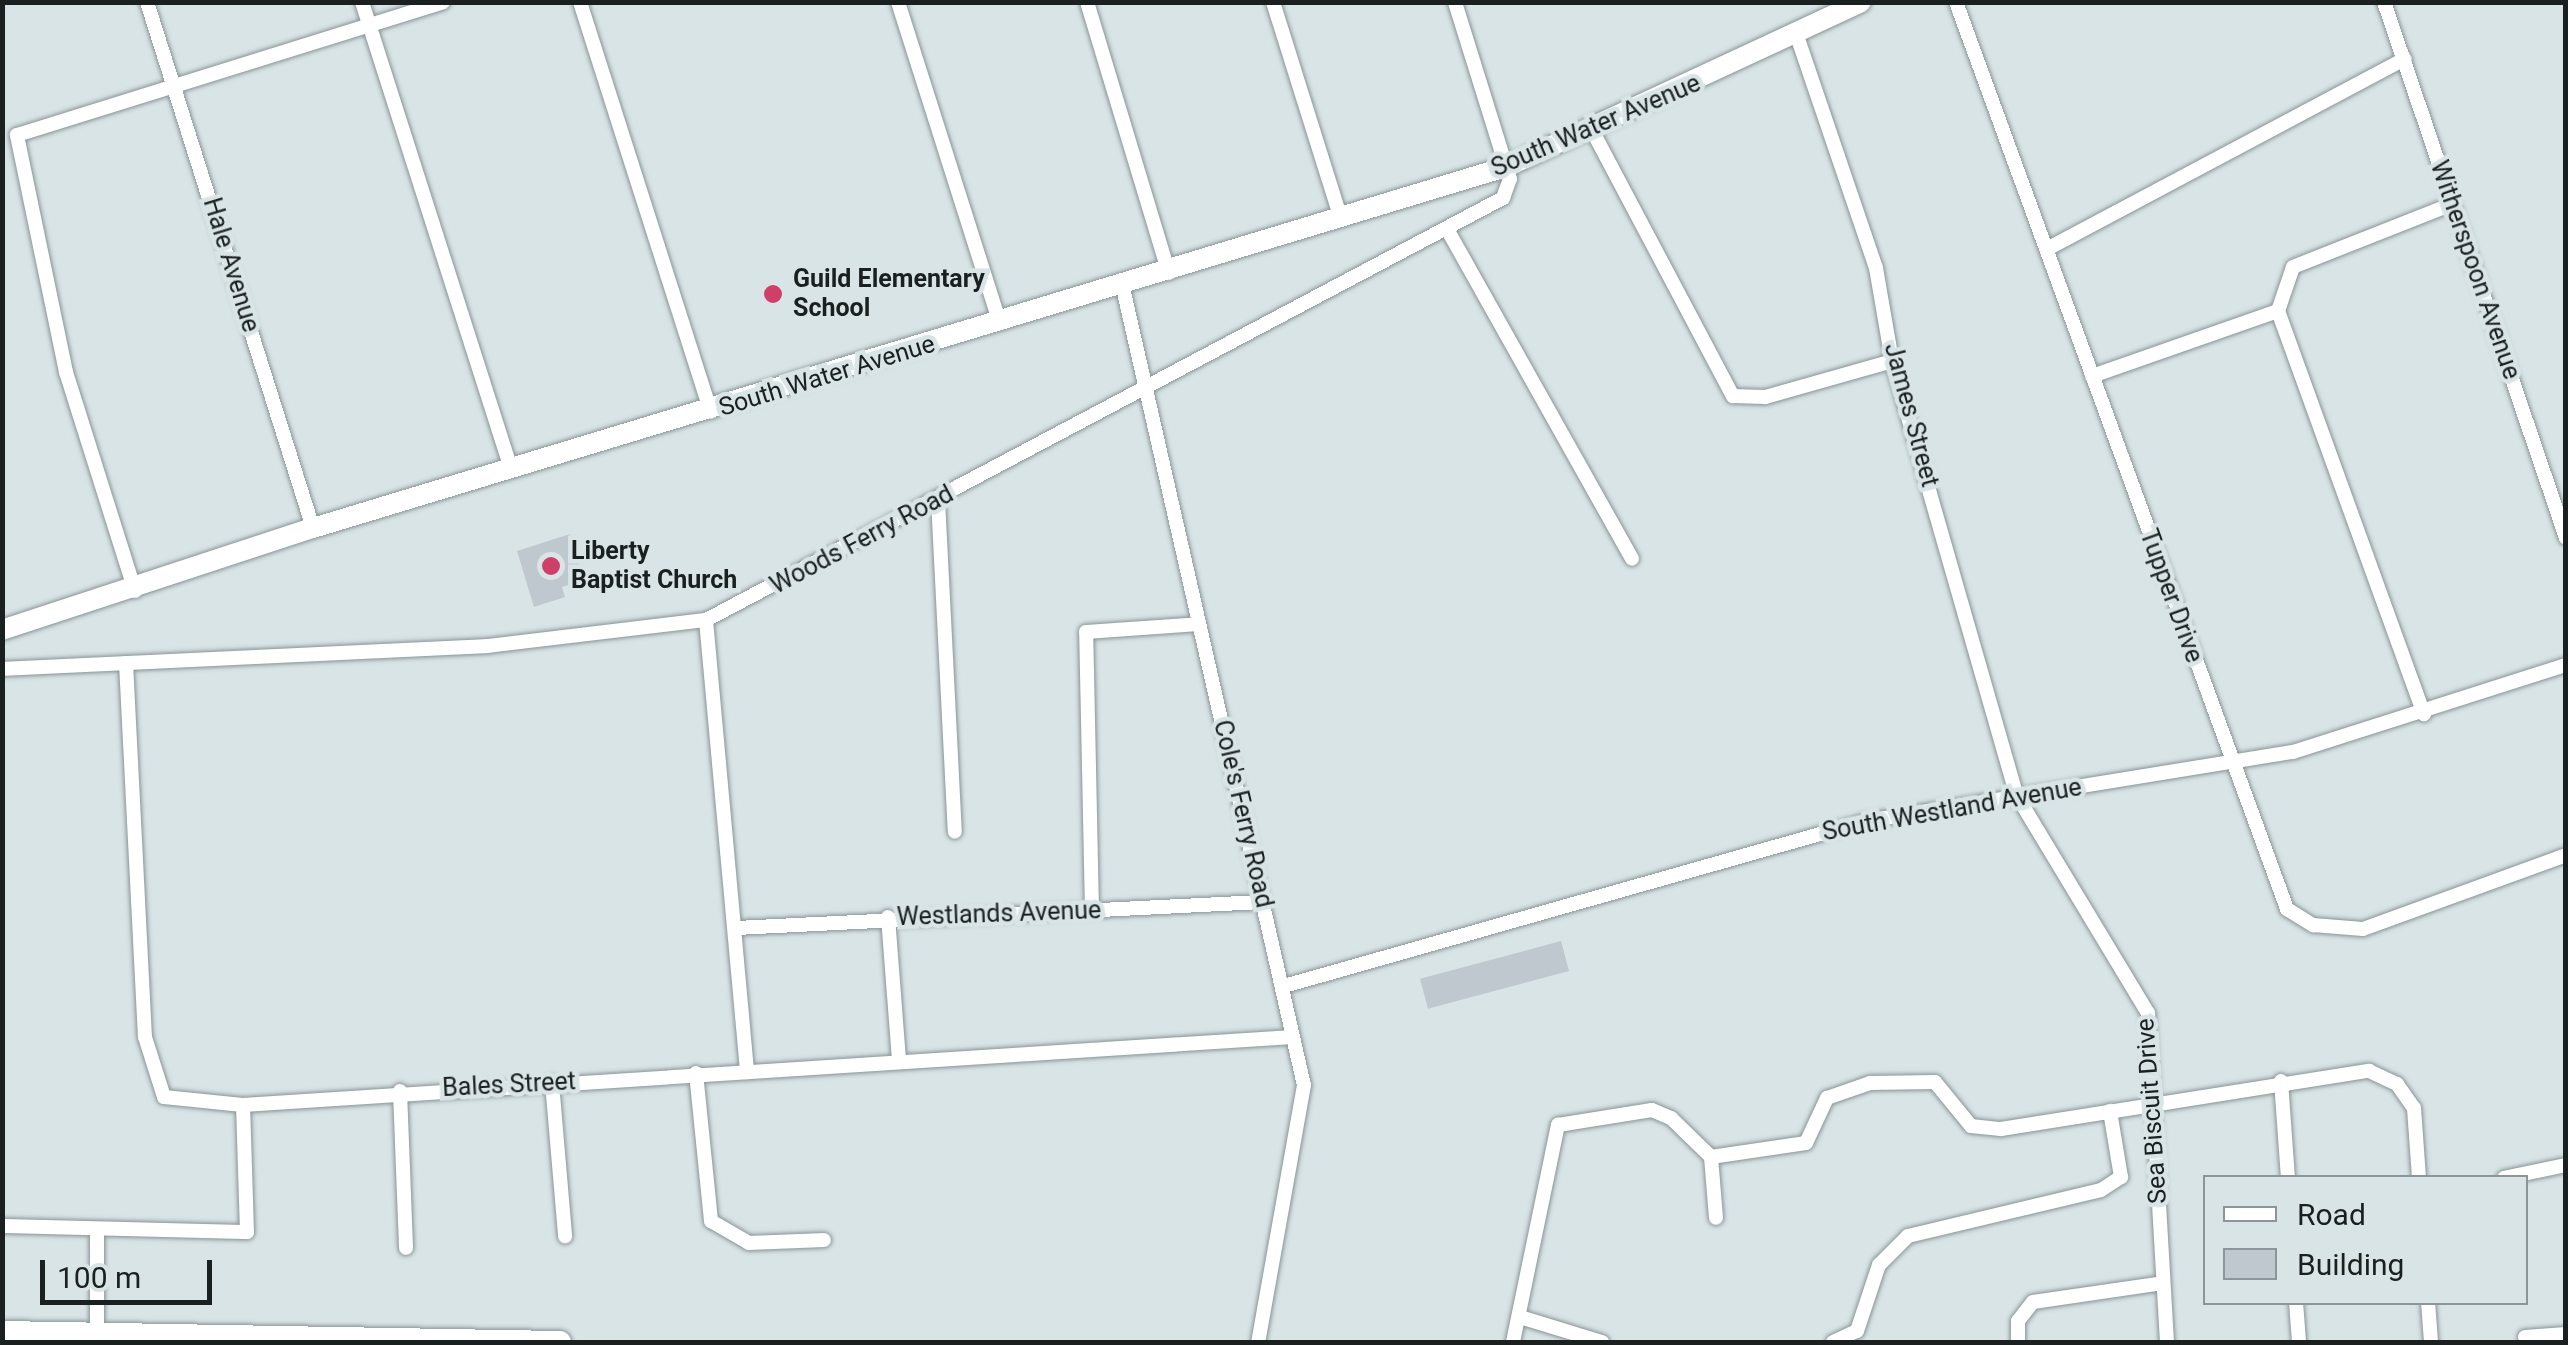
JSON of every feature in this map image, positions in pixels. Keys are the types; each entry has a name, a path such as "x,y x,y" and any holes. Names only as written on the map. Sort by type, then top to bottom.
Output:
{"highway":[{"path":"2,1332 560,1342"}],"main road":[{"name":"South Water Avenue","path":"2,630 135,590 313,528 1123,288 1506,166 1593,132 1861,2"}],"street":[{"name":"Hale Avenue","path":"147,2 313,528"},
{"path":"362,2 511,468"},
{"path":"135,590 66,372 17,135 370,28 443,2"},
{"path":"580,2 711,412"},
{"path":"898,2 1000,323"},
{"path":"1087,2 1169,272"},
{"path":"1274,2 1341,219"},
{"path":"1455,2 1506,166"},
{"name":"Tupper Drive","path":"1956,2 2287,909 2313,925 2363,929 2566,854"},
{"name":"Witherspoon Avenue","path":"2384,2 2566,538"},
{"name":"James Street","path":"1797,36 1876,268 1892,361 2017,796"},
{"path":"2046,249 2405,58"},
{"path":"1593,132 1733,396 1766,398 1892,361"},
{"name":"Woods Ferry Road","path":"2,669 487,646 706,620 1145,392 1503,198 1506,166"},
{"path":"2424,714 2278,311 2293,267 2452,204"},
{"path":"1447,229 1632,560"},
{"name":"Cole's Ferry Road","path":"1123,288 1293,1038 1302,1118 1258,1342"},
{"path":"2092,376 2278,311"},
{"path":"938,500 955,832"},
{"path":"706,620 747,1072"},
{"path":"1092,911 1086,632 1199,624"},
{"name":"Bales Street","path":"126,663 145,1037 154,1085 164,1097 196,1104 244,1104 400,1091 1293,1038"},
{"name":"South Westland Avenue","path":"1284,986 1821,832 2231,763 2424,714 2566,665"},
{"name":"Sea Biscuit Drive","path":"2017,796 2034,835 2140,995 2152,1104 2167,1342"},
{"name":"Westlands Avenue","path":"736,928 888,917 1262,902"},
{"path":"888,917 900,1061"},
{"path":"1711,1157 1806,1144 1827,1098 1870,1083 1935,1082 1971,1126 2110,1110 2281,1081 2369,1071 2397,1084 2414,1108 2419,1175"},
{"path":"696,1073 711,1221 748,1242 824,1240"},
{"path":"2281,1081 2288,1175"},
{"path":"552,1083 565,1236"},
{"path":"400,1091 406,1248"},
{"path":"2,1226 247,1232 244,1104"},
{"path":"1514,1342 1558,1124 1652,1110 1671,1118 1711,1157 1716,1218"},
{"path":"1833,1342 1857,1332 1880,1265 1908,1236 2102,1190 2120,1178 2110,1110"},
{"path":"2518,1175 2566,1165"},
{"path":"97,1230 97,1334"},
{"path":"2018,1342 2018,1322 2033,1302 2164,1283"},
{"path":"2296,1305 2299,1342"},
{"path":"2428,1305 2431,1342"},
{"path":"1520,1317 1602,1342"},
{"path":"2525,1337 2566,1334"}],"building":[{"name":"Liberty Baptist Church","path":"570,534 584,580 562,587 565,597 534,607 517,551"},
{"path":"1561,941 1569,971 1428,1009 1420,979"}],"place":[{"name":"Guild Elementary School","path":"773,294"},
{"name":"Liberty Baptist Church","path":"551,566"}]}
